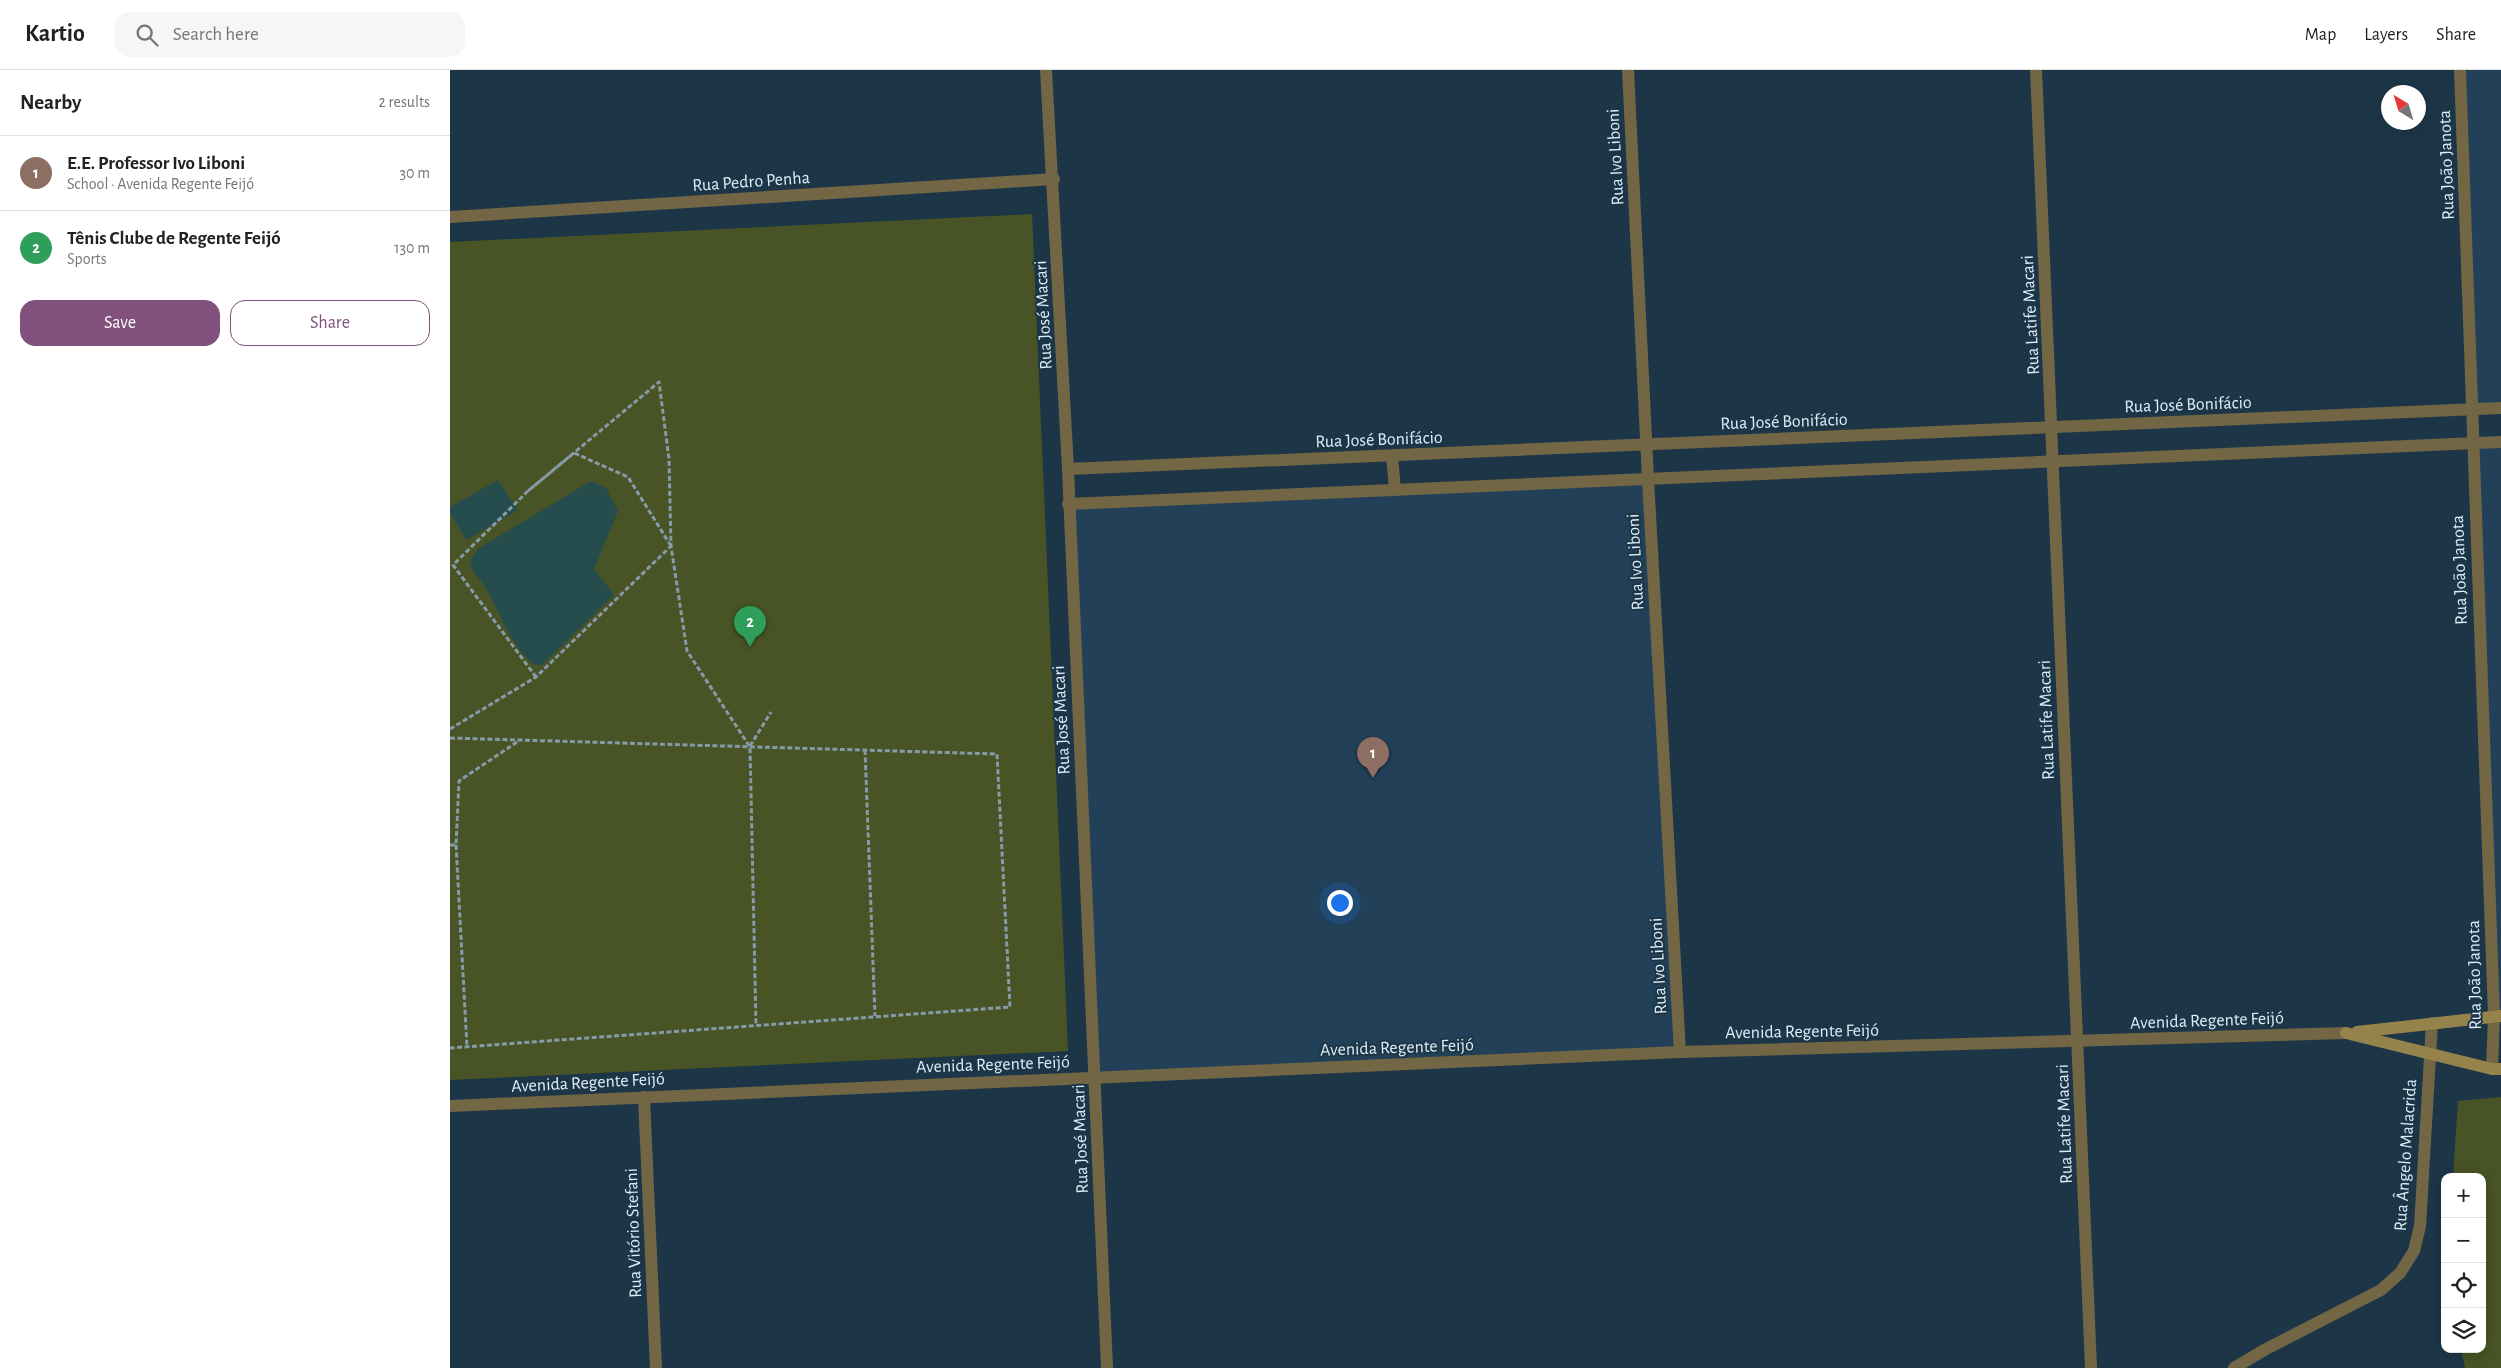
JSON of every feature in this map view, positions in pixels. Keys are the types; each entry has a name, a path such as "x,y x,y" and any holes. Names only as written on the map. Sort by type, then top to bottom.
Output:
{"street":[{"name":"Rua José Macari","path":"1046,70 1054,179 1068,469 1068,504 1107,1368"},
{"name":"Rua Ivo Liboni","path":"1628,70 1648,479 1680,1052"},
{"name":"Rua Latife Macari","path":"2036,70 2091,1368"},
{"name":"Rua João Janota","path":"2460,70 2472,443 2498,1016 2496,1069"},
{"name":"Rua Pedro Penha","path":"450,217 1054,179"},
{"name":"Rua José Bonifácio","path":"1068,469 2501,408"},
{"path":"1068,504 2501,442"},
{"path":"1392,456 1395,490"},
{"name":"Avenida Regente Feijó","path":"450,1106 1680,1052 2346,1033 2498,1016"},
{"name":"Rua Ângelo Malacrida","path":"2234,1368 2266,1349 2380,1290 2400,1273 2414,1251 2420,1226 2432,1023"},
{"name":"Avenida Regente Feijó","path":"2346,1033 2496,1069"},
{"name":"Rua Vitório Stefani","path":"644,1097 656,1368"}],"path":[{"path":"536,678 454,565 528,491 659,382 669,459 671,546 687,651 750,747 756,1026"},
{"path":"528,491 574,453 628,477 671,546"},
{"path":"450,729 536,678 671,546"},
{"path":"750,747 771,712"},
{"path":"450,738 997,754 1010,1006 450,1048"},
{"path":"467,1046 456,845 459,781 520,740"},
{"path":"865,750 875,1016"},
{"path":"450,845 456,845"}],"shaded area":[{"path":"2460,70 2501,70 2501,408 2472,409"},
{"path":"2501,442 2501,1016 2494,1016 2472,443"},
{"path":"1648,479 1680,1052 1095,1077 1068,504"},
{"path":"498,480 518,510 466,540 450,512 450,507"},
{"path":"591,481 606,488 618,511 594,569 614,595 542,665 536,665 528,659 514,641 490,596 474,573 470,561 479,548"}],"green space":[{"path":"1032,214 1068,1051 450,1080 450,242"},
{"path":"2501,1097 2501,1368 2465,1368 2462,1353 2486,1353 2486,1173 2453,1173 2458,1101"}],"place":[{"name":"Tênis Clube de Regente Feijó","path":"750,647"},
{"name":"E.E. Professor Ivo Liboni","path":"1373,778"}]}
